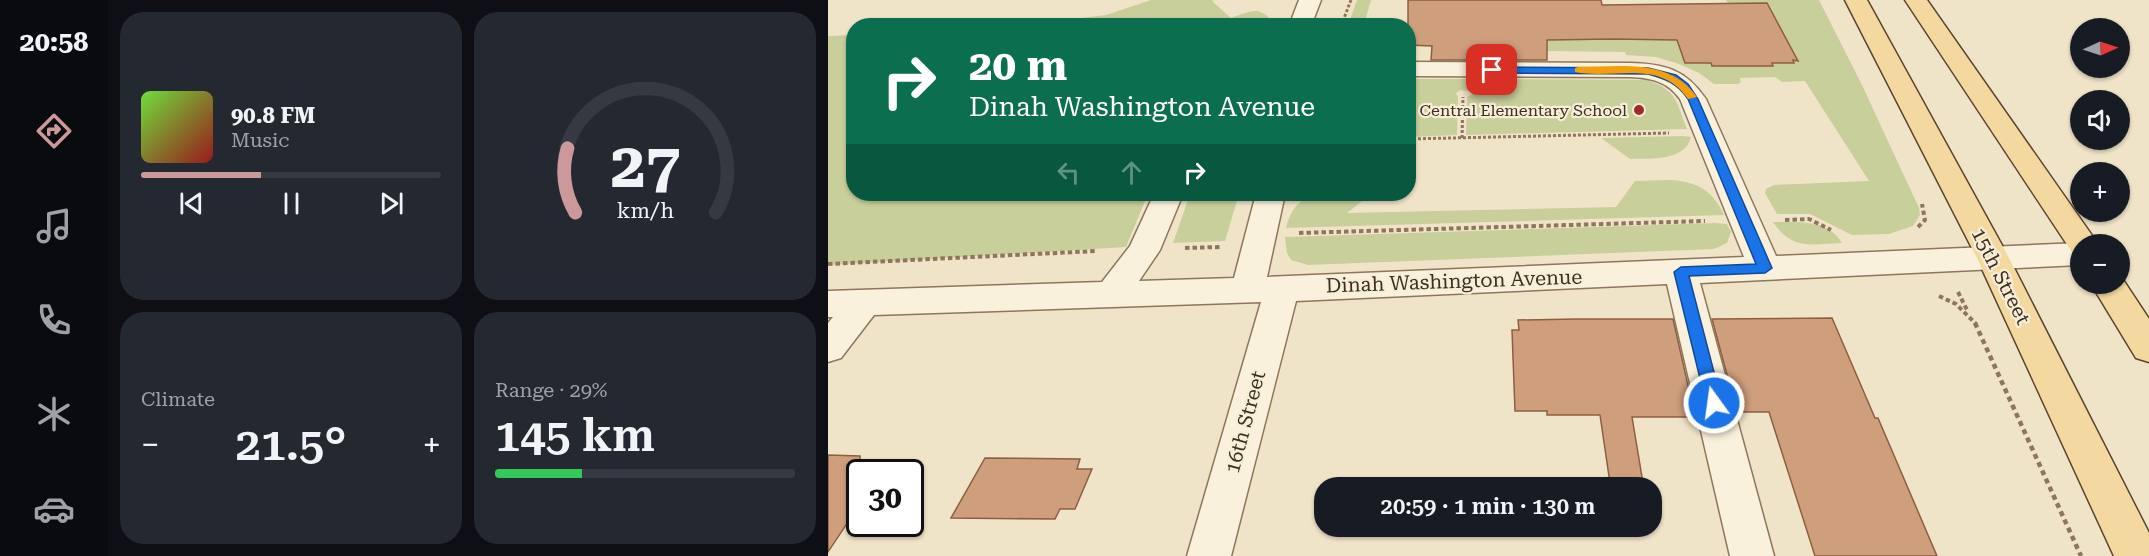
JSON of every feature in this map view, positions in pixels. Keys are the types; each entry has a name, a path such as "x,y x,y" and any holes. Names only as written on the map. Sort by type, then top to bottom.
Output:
{"main road":[{"name":"15th Street","path":"1856,0 1993,258 2137,556"},
{"path":"1916,0 2076,234"},
{"path":"2115,294 2149,348"}],"street":[{"path":"1303,18 1310,0"},
{"path":"1416,69 1630,70 1661,73 1672,77 1684,86 1693,99 1765,268"},
{"path":"1112,294 1144,249 1165,201"},
{"name":"16th Street","path":"1209,556 1265,289 1261,235 1268,201"},
{"name":"Dinah Washington Avenue","path":"828,304 1265,289 2070,254"},
{"path":"1681,272 1752,556"},
{"path":"828,348 864,303"}],"path":[{"path":"1345,18 1351,0"},
{"path":"1416,139 1707,132"},
{"path":"1908,233 1925,220 1921,200"},
{"path":"828,264 1232,246 1232,236 1746,219 1809,219 1840,234"},
{"path":"1936,294 1956,304 1978,326 2081,556"}],"green space":[{"path":"1151,0 1214,0 1212,1 1231,18 1081,18 1106,15"},
{"path":"1357,0 1371,0 1366,18 1351,18"},
{"path":"1726,0 1819,0 1862,85 1919,208 1920,215 1913,226 1889,234 1852,235 1810,214 1777,214 1765,193 1766,189 1774,185 1869,181 1805,81 1782,82 1775,77 1740,78 1741,82 1738,84 1714,84 1699,73 1656,57 1626,55 1625,52 1547,51 1494,40 1677,39 1685,63 1711,63 1712,66 1772,66 1772,63 1797,61 1767,3 1728,3"},
{"path":"1251,11 1265,14 1269,18 1231,18"},
{"path":"846,35 846,201 1145,201 1126,247 828,265 828,36"},
{"path":"1416,79 1488,80 1468,91 1461,90 1456,93 1458,97 1457,135 1416,137"},
{"path":"1501,79 1647,80 1670,93 1687,129 1466,135 1467,97"},
{"path":"1691,137 1682,151 1666,157 1647,159 1630,159 1601,138"},
{"path":"1669,180 1695,185 1715,199 1724,215 1286,228 1291,214 1303,201 1362,201 1347,213 1616,207 1635,181"},
{"path":"1188,201 1237,201 1225,241 1173,243"},
{"path":"1773,222 1802,222 1821,226 1836,235 1842,243 1803,244 1795,242 1787,238"},
{"path":"1727,224 1731,232 1727,243 1714,249 1308,265 1291,260 1287,253 1285,237"}],"building":[{"path":"1408,0 1601,0 1602,5 1767,3 1798,61 1772,63 1773,66 1712,66 1711,63 1685,63 1677,40 1613,39 1547,40 1547,60 1431,60 1432,46 1416,45 1416,18 1408,18"},
{"path":"1832,318 1937,556 1815,556 1769,412 1737,412 1712,319"},
{"path":"1673,319 1694,412 1687,412 1688,417 1632,417 1642,477 1609,477 1600,415 1547,415 1547,411 1515,411 1512,330 1519,330 1518,320"},
{"path":"828,455 860,456 860,459 846,459 846,525 828,552"},
{"path":"985,458 1080,459 1077,469 1092,469 1075,509 1060,509 1055,519 951,518"}],"slow traffic":[{"path":"1578,70 1630,70 1661,73 1672,77 1684,86 1692,97"}],"place":[{"name":"Central Elementary School","path":"1639,110"}],"route":[{"path":"1492,70 1648,71 1672,77 1684,86 1693,99 1765,268 1681,272 1714,403"}]}
